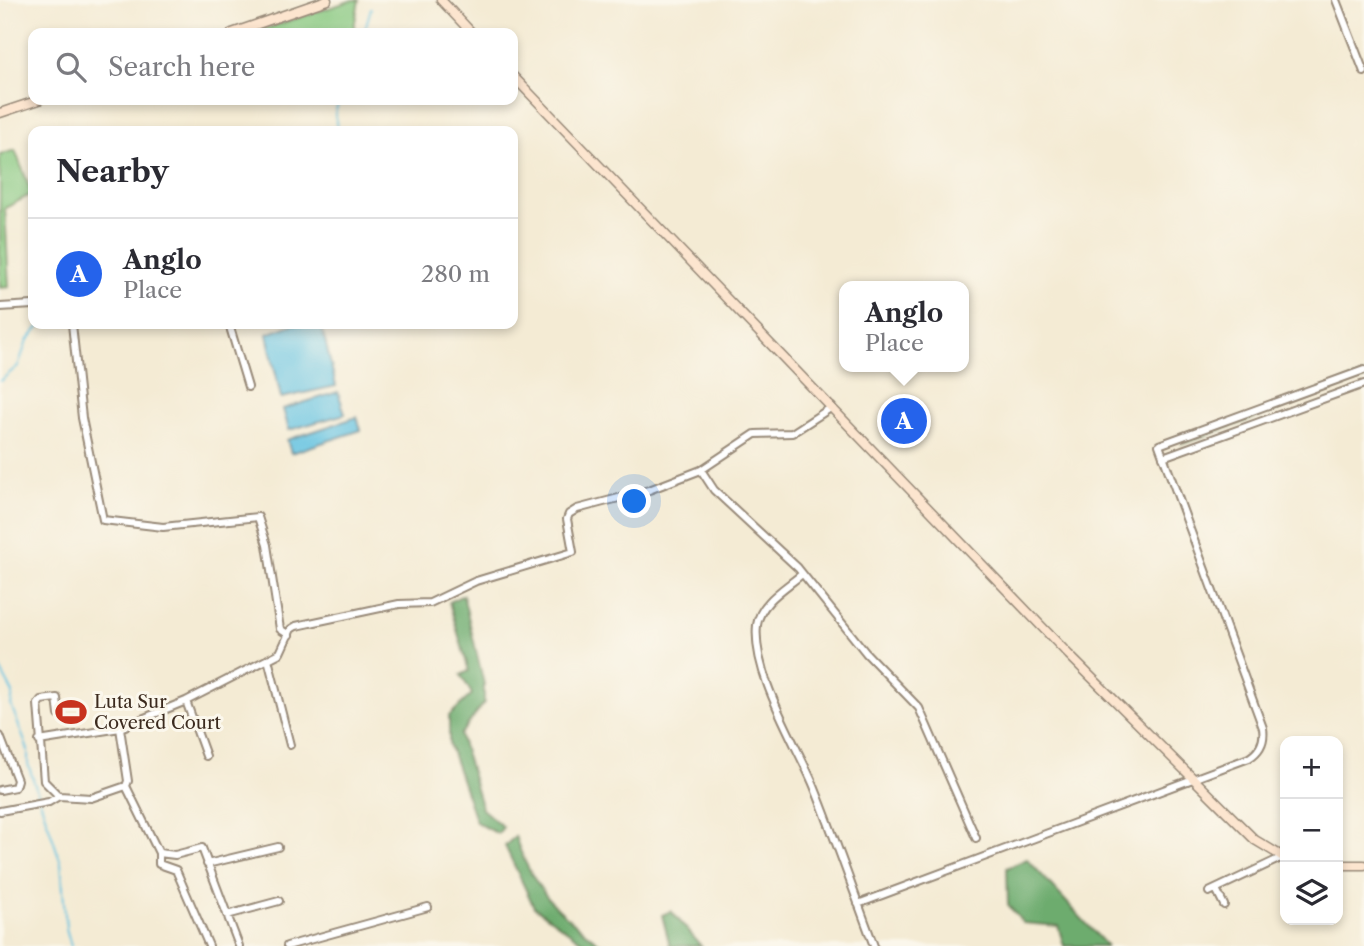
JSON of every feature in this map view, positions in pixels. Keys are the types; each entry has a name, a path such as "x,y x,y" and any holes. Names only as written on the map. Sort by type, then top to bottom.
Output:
{"street":[{"path":"304,0 313,5"},
{"path":"246,28 327,0"},
{"path":"441,0 467,28"},
{"path":"1336,0 1364,72"},
{"path":"518,81 1192,779 1263,847 1280,856"},
{"path":"0,114 28,104"},
{"path":"0,307 28,305"},
{"path":"73,329 82,418 103,520 163,527 258,517 267,543 280,629 289,635"},
{"path":"231,329 248,387"},
{"path":"858,904 1252,756 1261,746 1264,733 1159,445 1364,370"},
{"path":"1163,457 1364,384"},
{"path":"38,741 120,729 186,701 283,650 296,626 399,604 430,603 476,581 573,552 569,514 601,501 649,490 701,470 755,434 792,433 832,407"},
{"path":"701,470 714,490 803,574 866,653 919,708 976,838"},
{"path":"803,574 766,604 757,626 758,642 766,678 814,786 874,946"},
{"path":"268,659 290,745"},
{"path":"59,715 57,698 39,702 38,741 44,780 59,796"},
{"path":"186,701 206,756"},
{"path":"120,729 128,781 126,786 159,853 159,864 176,870 209,946"},
{"path":"0,736 17,780 15,787 0,790"},
{"path":"0,811 49,802 59,796 92,798 126,786"},
{"path":"206,864 278,847"},
{"path":"159,853 175,855 202,848 239,946"},
{"path":"1209,892 1280,860"},
{"path":"1343,865 1364,865"},
{"path":"1216,888 1224,905"},
{"path":"227,915 279,901"},
{"path":"287,946 428,907"}],"green space":[{"path":"353,0 359,0 354,28 267,28"},
{"path":"15,150 28,184 28,196 5,208 9,287 0,288 0,155"},
{"path":"1364,375 1364,379 1183,444 1185,441"},
{"path":"463,595 484,684 484,703 460,735 482,809 503,827 498,834 476,822 449,744 449,716 472,694 461,675 469,671 449,602"},
{"path":"515,836 530,872 549,900 604,946 589,946 534,907 505,846"},
{"path":"1027,859 1107,946 1064,946 1058,926 1023,923 1008,905 1007,868"},
{"path":"671,911 701,946 670,946 662,915"}],"water":[{"path":"280,329 322,329 336,386 281,398 267,334"},
{"path":"338,392 345,414 289,430 283,409"},
{"path":"357,417 361,430 291,453 287,440"}],"waterway":[{"path":"365,28 371,8"},
{"path":"337,126 335,114 338,105"},
{"path":"0,381 18,366 27,341 38,329"},
{"path":"0,669 13,693 11,705 28,750 28,764 61,863 66,928 71,946"}],"place":[{"name":"Anglo","path":"904,421"},
{"name":"Luta Sur Covered Court","path":"71,712"}]}
